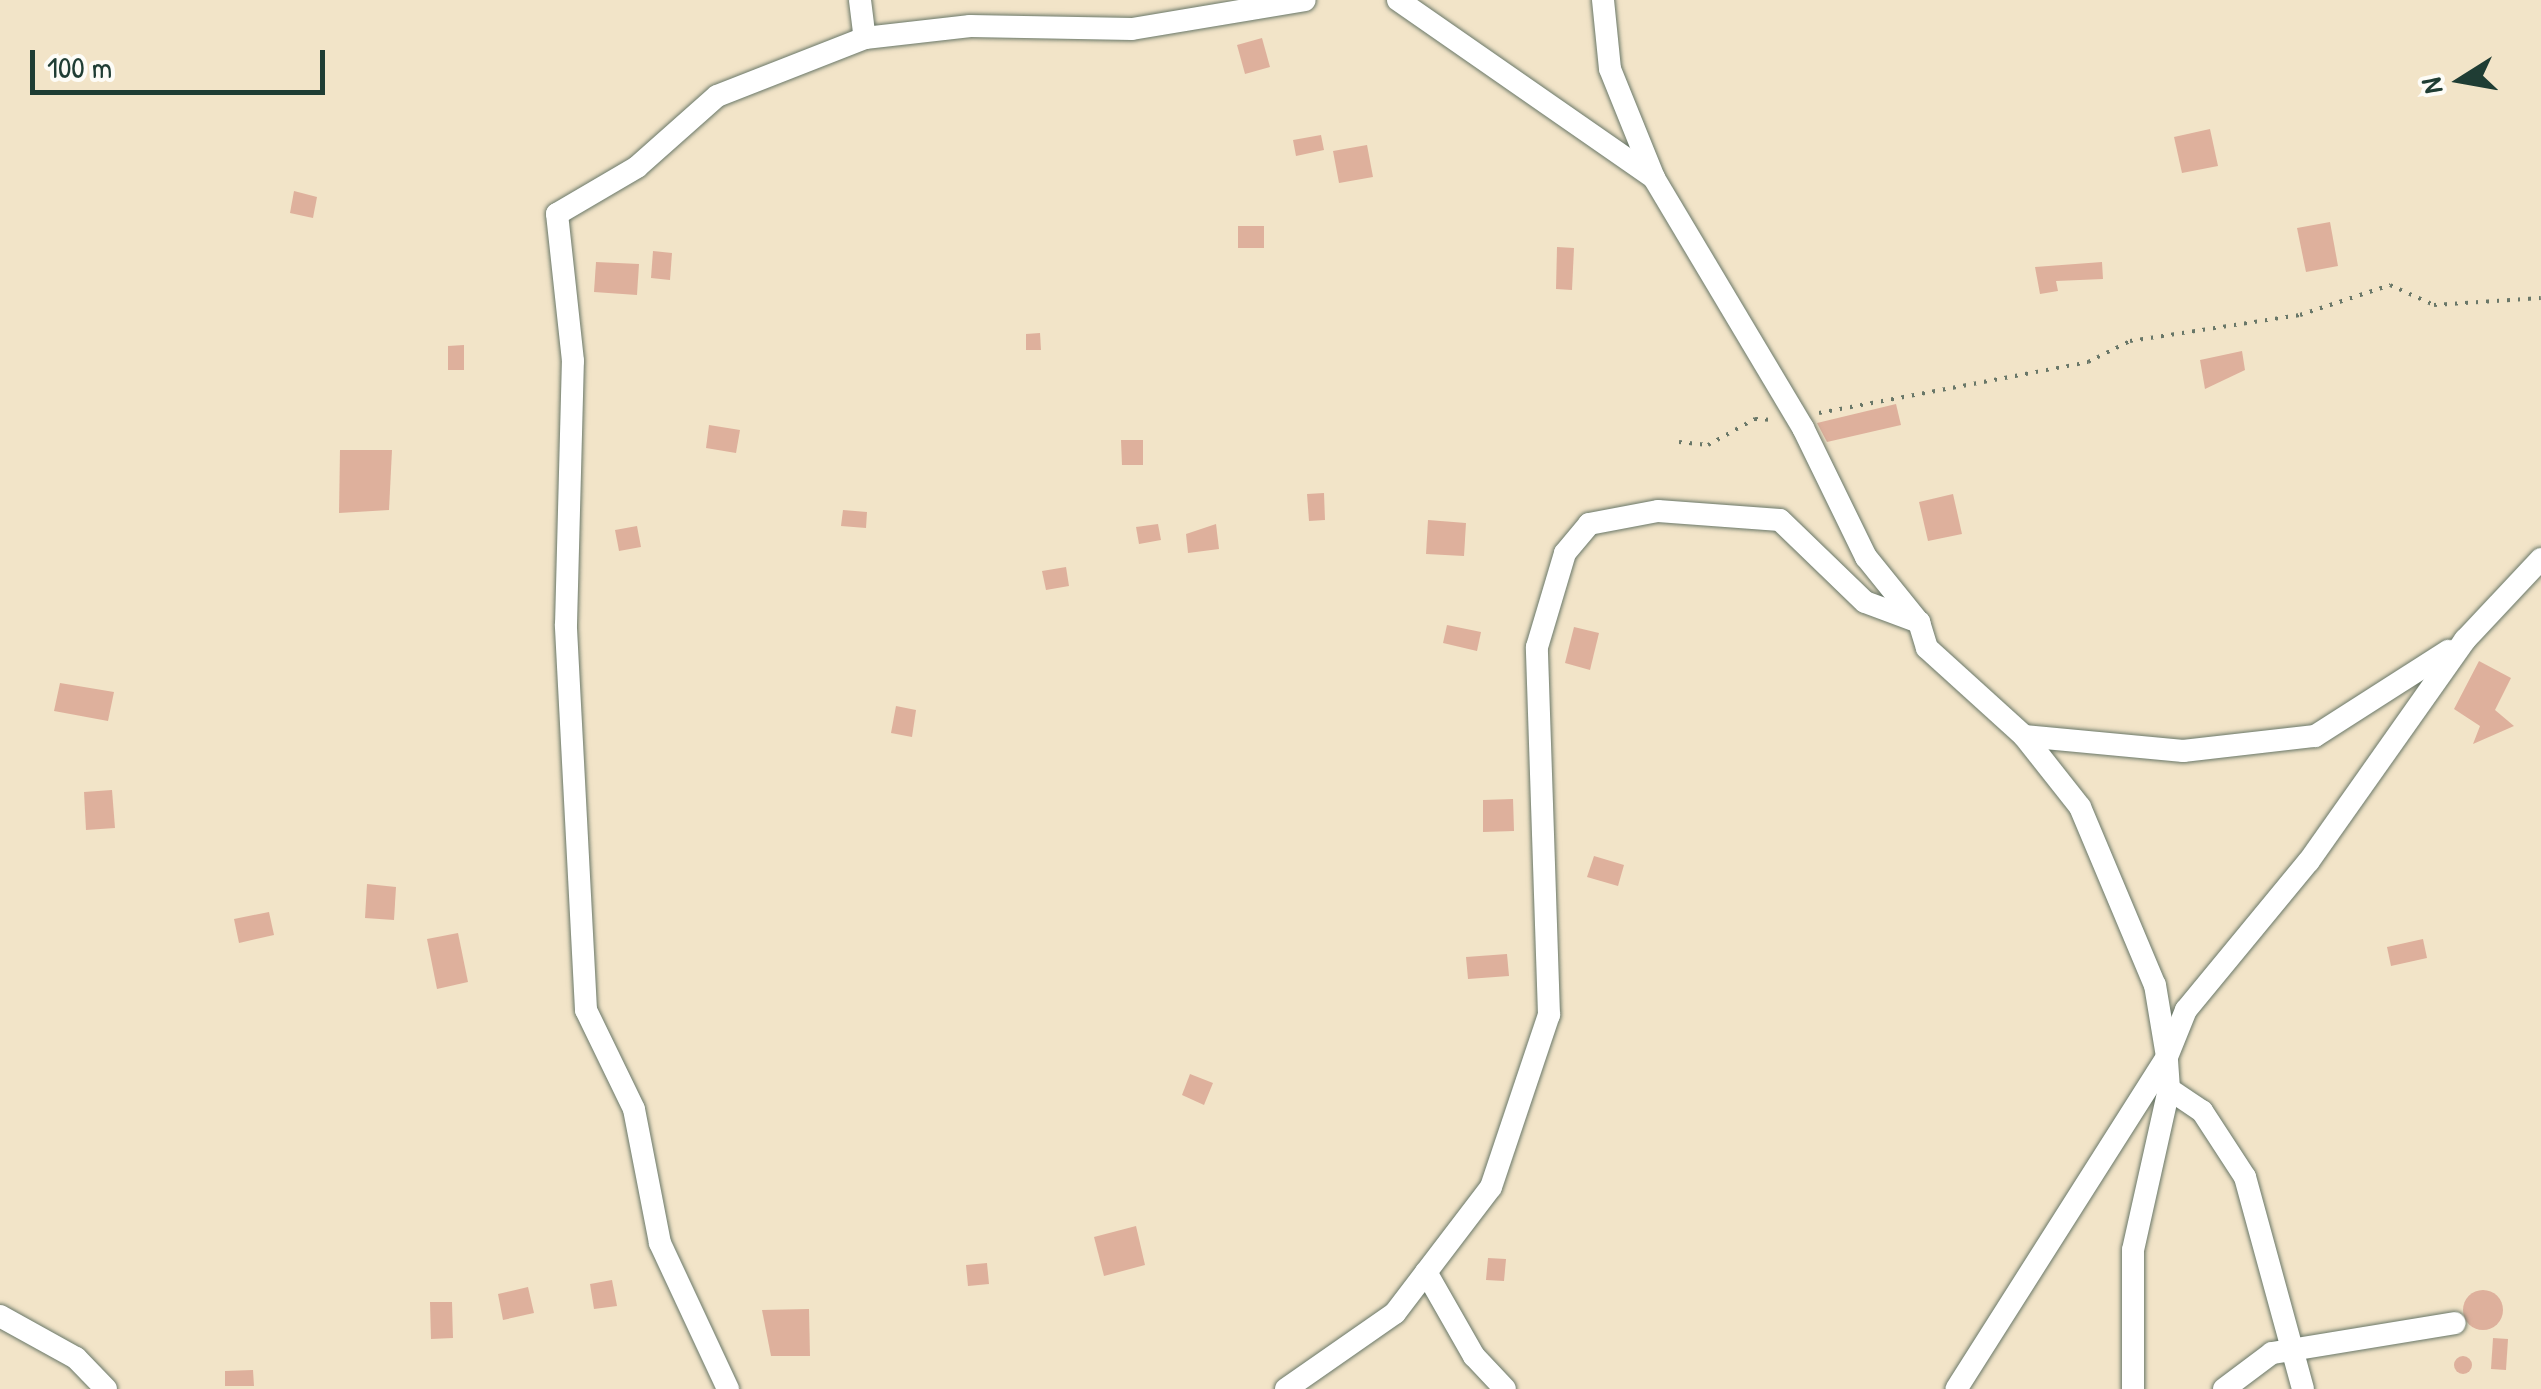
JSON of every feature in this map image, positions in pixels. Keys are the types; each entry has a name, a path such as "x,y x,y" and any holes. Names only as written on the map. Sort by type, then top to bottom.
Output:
{"street":[{"path":"860,0 865,38"},
{"path":"728,1389 660,1243 634,1108 586,1010 566,625 572,361 557,214 637,167 717,96 865,38 970,26 1132,28 1304,0"},
{"path":"1398,0 1654,178"},
{"path":"1604,0 1610,69 1654,178 1798,420 1866,557 1919,622 1927,648 2024,736 2080,807 2155,985 2169,1089 2134,1250 2133,1389"},
{"path":"1286,1389 1395,1313 1491,1186 1549,1015 1537,647 1566,553 1588,524 1658,511 1780,520 1865,602 1919,622"},
{"path":"1956,1389 2167,1057 2186,1010 2308,862 2465,640 2541,560"},
{"path":"2024,736 2182,751 2315,736 2465,640"},
{"path":"2169,1089 2202,1111 2245,1177 2298,1352 2304,1389"},
{"path":"1426,1272 1474,1356 1506,1389"},
{"path":"0,1316 76,1358 106,1389"},
{"path":"2224,1389 2272,1353 2298,1352 2454,1323"}],"path":[{"path":"1679,442 1736,438 1754,419 1798,420 1854,400 2088,362 2130,341 2300,315 2390,285 2434,305 2541,298"}],"building":[{"path":"1262,38 1270,67 1245,74 1237,45"},
{"path":"2210,129 2218,166 2182,173 2174,137"},
{"path":"1321,135 1324,150 1296,156 1293,140"},
{"path":"1367,145 1373,177 1339,183 1333,151"},
{"path":"294,191 317,197 313,218 290,213"},
{"path":"2330,222 2338,266 2306,272 2297,228"},
{"path":"1238,226 1264,226 1264,248 1238,248"},
{"path":"1557,247 1574,248 1572,290 1556,289"},
{"path":"653,251 672,253 670,280 651,278"},
{"path":"596,262 639,264 637,295 594,292"},
{"path":"2102,262 2103,279 2056,281 2058,291 2040,294 2035,267"},
{"path":"1040,333 1041,350 1026,350 1026,334"},
{"path":"464,345 464,370 448,370 448,346"},
{"path":"2242,351 2245,370 2205,389 2200,360"},
{"path":"1896,404 1901,425 1827,442 1817,423"},
{"path":"709,425 740,430 736,453 706,448"},
{"path":"1121,440 1143,440 1143,465 1122,465"},
{"path":"340,450 392,450 389,510 339,513"},
{"path":"1324,493 1325,520 1309,521 1307,494"},
{"path":"1953,494 1962,534 1928,541 1919,502"},
{"path":"843,510 867,512 866,528 841,526"},
{"path":"1428,520 1466,523 1464,556 1426,554"},
{"path":"1158,524 1161,540 1139,544 1136,527"},
{"path":"1216,524 1219,549 1188,553 1186,534"},
{"path":"637,526 641,547 619,551 615,530"},
{"path":"1066,567 1069,586 1046,590 1042,571"},
{"path":"1447,625 1481,632 1477,651 1443,643"},
{"path":"1574,627 1599,633 1590,670 1565,663"},
{"path":"2479,661 2511,678 2495,710 2514,726 2473,744 2480,726 2454,709"},
{"path":"60,683 114,692 108,721 54,711"},
{"path":"896,706 916,710 912,737 891,733"},
{"path":"112,790 115,828 86,830 84,792"},
{"path":"1513,799 1514,831 1483,832 1483,800"},
{"path":"1594,856 1624,865 1618,886 1587,877"},
{"path":"367,884 396,887 394,920 365,918"},
{"path":"269,912 274,935 239,943 234,919"},
{"path":"458,933 468,982 437,989 427,939"},
{"path":"2423,939 2427,958 2391,966 2387,947"},
{"path":"1507,954 1509,976 1468,979 1466,957"},
{"path":"1190,1074 1213,1083 1204,1105 1182,1095"},
{"path":"1136,1226 1145,1265 1104,1276 1094,1237"},
{"path":"1488,1258 1506,1259 1504,1281 1486,1280"},
{"path":"987,1263 989,1284 968,1286 966,1265"},
{"path":"612,1280 617,1306 594,1309 590,1284"},
{"path":"528,1287 534,1313 503,1320 498,1294"},
{"path":"2483,1290 2497,1296 2503,1310 2497,1324 2483,1330 2469,1324 2463,1310 2469,1296"},
{"path":"430,1302 452,1302 453,1338 431,1339"},
{"path":"809,1309 810,1356 771,1356 762,1310"},
{"path":"2493,1338 2508,1339 2506,1370 2491,1369"},
{"path":"2463,1356 2470,1358 2470,1372 2463,1374 2456,1372 2454,1365 2456,1358"},
{"path":"253,1370 254,1386 225,1386 225,1371"}]}
